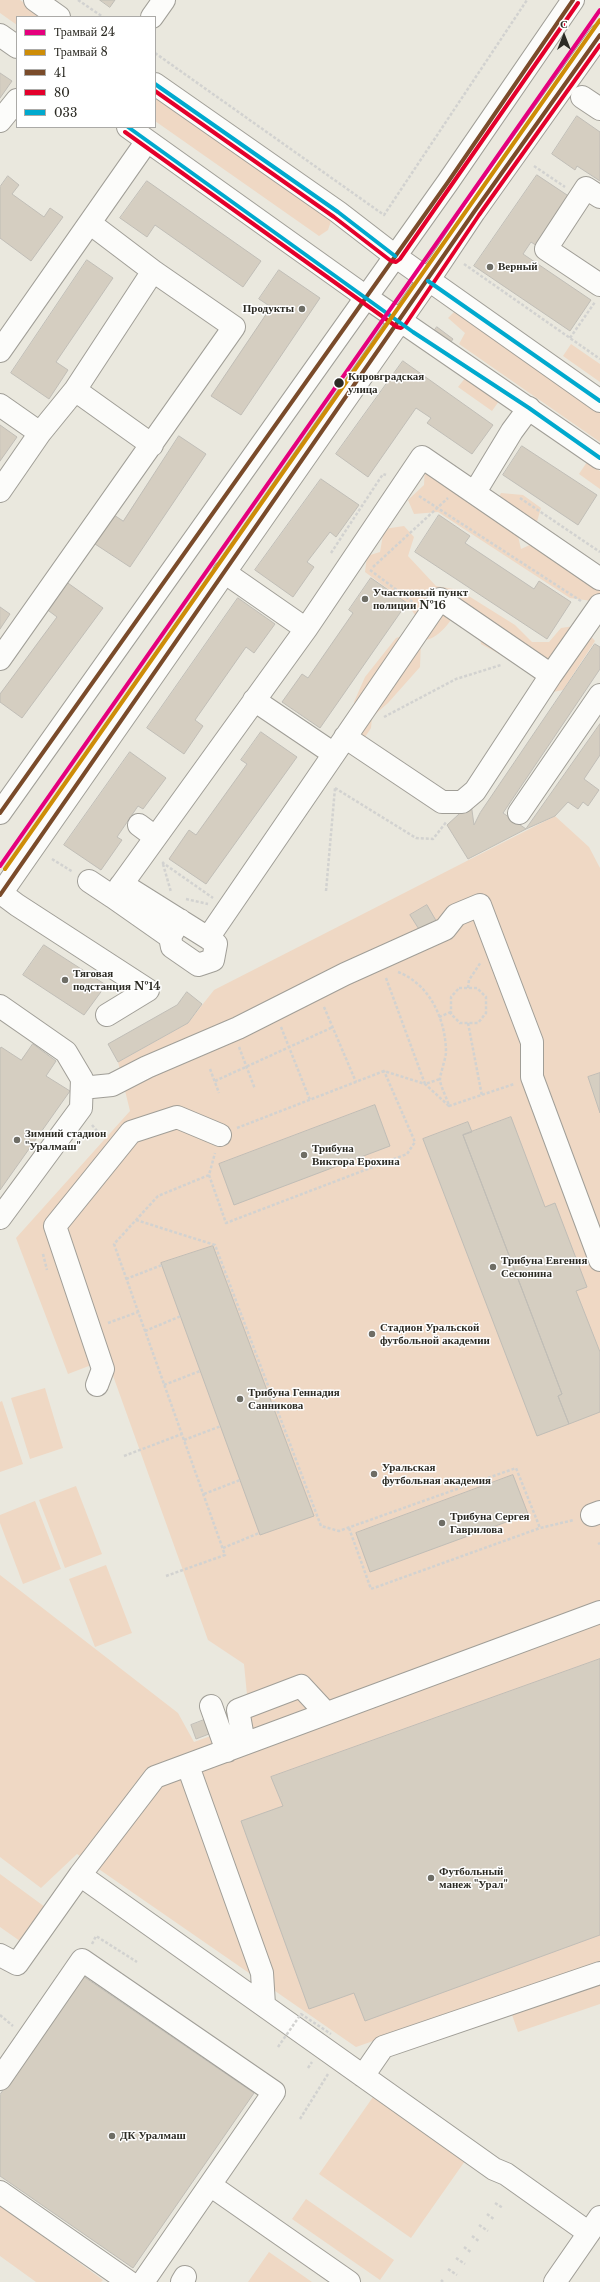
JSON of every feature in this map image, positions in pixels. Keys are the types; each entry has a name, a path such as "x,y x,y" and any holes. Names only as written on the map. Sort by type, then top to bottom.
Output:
{"main road":[{"path":"35,0 58,16"},
{"path":"153,16 164,0"},
{"path":"0,813 366,298 573,0"},
{"path":"0,35 16,46"},
{"path":"107,1015 148,990 1,894 224,572 400,322 474,212 600,35"},
{"path":"156,85 338,212 428,281 600,402"},
{"path":"582,98 600,109"},
{"path":"0,120 16,101"},
{"path":"129,128 400,322 529,408 600,458"},
{"path":"0,351 91,224 147,141"},
{"path":"590,197 546,249 598,293"},
{"path":"3,648 152,444 234,328 153,271 91,224"},
{"path":"0,490 40,433 75,390 153,271"},
{"path":"75,390 152,444"},
{"path":"0,405 40,433"},
{"path":"470,488 529,408"},
{"path":"117,890 151,831 254,700 306,629 404,486 422,457 470,488 600,579"},
{"path":"224,572 306,629"},
{"path":"208,938 334,763 440,600 551,675"},
{"path":"254,700 334,763 442,802 462,802 475,791 551,675 596,617"},
{"path":"519,813 600,695"},
{"path":"89,881 117,890 175,929 208,938 216,944 213,960 198,965 172,947 175,929"},
{"path":"82,1088 112,1085 146,1067 238,1028 316,988 445,930 456,915 480,905 532,1042 532,1077 600,1260"},
{"path":"0,1006 66,1052 82,1079 81,1108 0,1218"},
{"path":"97,1385 103,1369 55,1226 131,1132 177,1117 220,1135"},
{"path":"0,1955 17,1964 80,1875 155,1777 600,1612"},
{"path":"235,1747 238,1710 301,1686 326,1713"},
{"path":"211,1706 235,1747"},
{"path":"188,1766 262,1974 264,2005"},
{"path":"80,1875 494,2169 506,2174 594,2225 564,2279"},
{"path":"0,2078 82,1960 277,2088 215,2189 143,2282"},
{"path":"363,2076 383,2047 600,1973"},
{"path":"215,2189 349,2282"},
{"path":"0,2192 129,2282"}],"path":[{"path":"78,0 102,16"},
{"path":"156,54 384,215 527,0"},
{"path":"534,166 590,197"},
{"path":"464,264 600,359"},
{"path":"570,338 598,293"},
{"path":"328,558 384,474 437,507 596,617"},
{"path":"370,570 437,507 470,488"},
{"path":"518,496 600,552"},
{"path":"380,719 456,679 525,658"},
{"path":"331,794 334,763"},
{"path":"334,763 416,838 433,839 462,802"},
{"path":"326,891 334,763"},
{"path":"151,831 163,863 175,929"},
{"path":"52,859 89,881"},
{"path":"425,1084 385,976 396,972 408,976 427,992 440,1016 446,1038 444,1067 440,1079 449,1106"},
{"path":"316,988 356,1082"},
{"path":"459,988 477,988 486,997 486,1013 478,1023 468,1023 460,1023 451,1012 451,997 459,988"},
{"path":"274,1010 310,1100"},
{"path":"440,1016 451,1012"},
{"path":"468,1023 482,1096"},
{"path":"215,1081 333,1027"},
{"path":"239,1047 255,1089"},
{"path":"210,1069 219,1093"},
{"path":"384,1071 415,1142 407,1154 226,1223 209,1175 220,1135 384,1071 425,1084 449,1106"},
{"path":"449,1106 482,1096 532,1077"},
{"path":"425,1084 440,1079"},
{"path":"166,1576 225,1555 114,1244 158,1196 209,1175"},
{"path":"136,1220 215,1245 321,1526 339,1531 516,1468 540,1528"},
{"path":"126,1279 162,1265"},
{"path":"90,1329 138,1312"},
{"path":"145,1332 180,1316"},
{"path":"164,1385 200,1372"},
{"path":"184,1440 221,1426"},
{"path":"124,1456 182,1434"},
{"path":"204,1494 240,1480"},
{"path":"349,1528 371,1589 540,1528 596,1514"},
{"path":"223,1548 259,1533"},
{"path":"82,1960 96,1936 137,1962"},
{"path":"278,2047 301,2014 331,2034"},
{"path":"300,2119 326,2078"},
{"path":"495,2203 503,2208"},
{"path":"487,2214 496,2220"},
{"path":"479,2225 488,2231"},
{"path":"472,2236 480,2242"},
{"path":"464,2247 472,2253"},
{"path":"456,2258 465,2264"},
{"path":"448,2269 457,2275"}],"shaded area":[{"path":"0,0 20,0 44,16 16,16 16,24 0,13"},
{"path":"156,95 332,218 328,230 319,236 156,122"},
{"path":"455,311 600,408 600,442 459,344 465,333 448,318"},
{"path":"571,344 600,364 600,382 563,356"},
{"path":"466,377 499,401 492,411 458,387"},
{"path":"443,460 474,507 492,511 501,493 523,495 541,508 536,525 517,532 521,549 547,537 600,571 600,595 592,601 570,598 438,512 414,514 408,500 424,485 425,466"},
{"path":"587,462 600,471 600,489 579,474"},
{"path":"404,526 414,537 408,556 436,586 459,590 515,625 532,642 549,642 561,628 581,625 595,641 563,690 548,693 533,672 481,644 478,617 460,606 444,629 434,637 421,641 420,667 388,703 372,717 371,728 361,743 356,729 365,718 354,702 365,677 396,638 410,633 417,618 407,603 365,572 367,556 380,552 384,529"},
{"name":"Уральская футбольная академия","path":"555,816 589,847 600,868 600,2004 518,2032 505,1995 356,2047 77,1854 41,1888 0,1857 0,1575 178,1713 194,1742 235,1727 247,1695 244,1664 208,1640 107,1359 68,1374 16,1238 130,1111 118,1062 188,1023 214,990"},
{"path":"45,1388 63,1448 30,1459 11,1398"},
{"path":"2,1401 23,1464 0,1472 0,1402"},
{"path":"76,1486 102,1554 65,1568 39,1500"},
{"path":"35,1501 61,1569 23,1584 0,1523 0,1515"},
{"path":"106,1565 132,1633 95,1647 69,1579"},
{"path":"0,1874 45,1907 20,1941 0,1927"},
{"path":"373,2097 465,2161 411,2238 319,2174"},
{"path":"306,2199 394,2260 380,2280 292,2219"},
{"path":"0,2205 103,2280 101,2282 36,2282 0,2256"},
{"path":"269,2252 312,2282 248,2282"}],"building":[{"path":"100,0 115,0 110,7"},
{"path":"0,73 12,81 0,98"},
{"path":"577,116 600,132 600,181 577,166 575,170 552,154"},
{"path":"537,175 570,197 537,246 531,242 523,254 591,300 570,331 474,266"},
{"path":"8,176 19,185 12,194 44,217 50,208 63,217 31,261 0,238 0,187"},
{"path":"147,181 261,261 243,287 155,225 147,237 120,218"},
{"path":"87,260 113,278 56,362 68,370 49,399 11,373"},
{"path":"279,270 320,298 241,415 211,396 271,307 259,299"},
{"path":"437,327 453,339 448,346 432,334"},
{"path":"403,361 493,425 472,454 427,423 431,418 416,408 368,477 336,454"},
{"path":"0,425 17,437 0,461"},
{"path":"179,436 206,454 130,567 92,542 111,513 123,521"},
{"path":"522,446 597,495 578,525 503,475"},
{"path":"321,479 359,505 336,537 330,532 307,562 314,567 293,597 255,570"},
{"path":"439,515 470,536 465,543 534,589 539,581 571,602 547,639 415,552"},
{"path":"371,578 407,603 320,728 282,702 302,674 308,678 353,613 349,610"},
{"path":"65,581 103,608 22,718 0,702 0,694 57,617 45,608"},
{"path":"238,598 275,624 254,653 246,647 195,720 203,726 184,754 147,728"},
{"path":"0,607 10,614 0,629"},
{"path":"595,644 600,647 600,669 503,813 526,829 468,859 447,825 471,803 474,825 480,813"},
{"path":"600,724 600,755 584,779 599,790 588,806 583,802 578,809 568,802 555,816 526,829"},
{"path":"261,732 297,757 206,884 169,859 189,830 196,835 247,764 241,760"},
{"path":"130,752 166,778 143,809 138,806 117,837 122,840 101,870 64,845"},
{"path":"427,905 438,924 422,934 410,915"},
{"name":"Тяговая подстанция №14","path":"44,945 106,985 84,1015 23,975"},
{"path":"187,992 202,1004 188,1023 118,1062 108,1044 177,1005"},
{"name":"Зимний стадион \"Уралмаш\"","path":"33,1044 56,1061 46,1076 70,1091 0,1190 0,1049 1,1047 21,1060"},
{"path":"600,1073 600,1113 588,1077"},
{"name":"Трибуна Виктора Ерохина","path":"375,1105 390,1146 234,1205 219,1164"},
{"path":"511,1117 545,1207 555,1203 587,1287 576,1291 600,1352 600,1412 569,1424 558,1396 562,1394 463,1135"},
{"name":"Трибуна Евгения Сесюнина","path":"468,1122 472,1132 463,1135 562,1394 558,1396 569,1424 537,1436 423,1139"},
{"name":"Трибуна Геннадия Санникова","path":"213,1246 314,1516 260,1535 161,1263"},
{"name":"Трибуна Сергея Гаврилова","path":"513,1475 528,1514 370,1572 356,1533"},
{"name":"Футбольный манеж \"Урал\"","path":"600,1659 600,1935 365,2021 354,1993 309,2009 241,1821 283,1806 271,1777"},
{"path":"204,1720 209,1734 196,1739 191,1725"},
{"name":"ДК Уралмаш","path":"83,1976 254,2093 133,2268 0,2176 0,2095"}],"tram line":[{"name":"24","path":"0,866 600,10"},
{"name":"8","path":"5,869 600,20"}],"transit line":[{"name":"41","path":"0,813 448,182 573,0"},
{"name":"80","path":"156,92 334,217 391,261 396,262 400,259 578,3"},
{"name":"41","path":"0,895 474,212 600,35"},
{"name":"80","path":"125,132 397,327 401,328 405,325 479,215 600,45"},
{"name":"033","path":"156,85 338,212 395,256"},
{"name":"033","path":"129,128 413,332 529,408 600,458"},
{"name":"033","path":"428,281 600,401"}],"place":[{"name":"Верный","path":"490,267"},
{"name":"Продукты","path":"302,309"},
{"name":"Кировградская улица","path":"339,383"},
{"name":"Участковый пункт полиции №16","path":"365,599"},
{"name":"Тяговая подстанция №14","path":"65,980"},
{"name":"Зимний стадион \"Уралмаш\"","path":"17,1140"},
{"name":"Трибуна Виктора Ерохина","path":"304,1155"},
{"name":"Трибуна Евгения Сесюнина","path":"493,1267"},
{"name":"Стадион Уральской футбольной академии","path":"372,1334"},
{"name":"Трибуна Геннадия Санникова","path":"240,1399"},
{"name":"Уральская футбольная академия","path":"374,1474"},
{"name":"Трибуна Сергея Гаврилова","path":"442,1523"},
{"name":"Футбольный манеж \"Урал\"","path":"431,1878"},
{"name":"ДК Уралмаш","path":"112,2136"}]}
